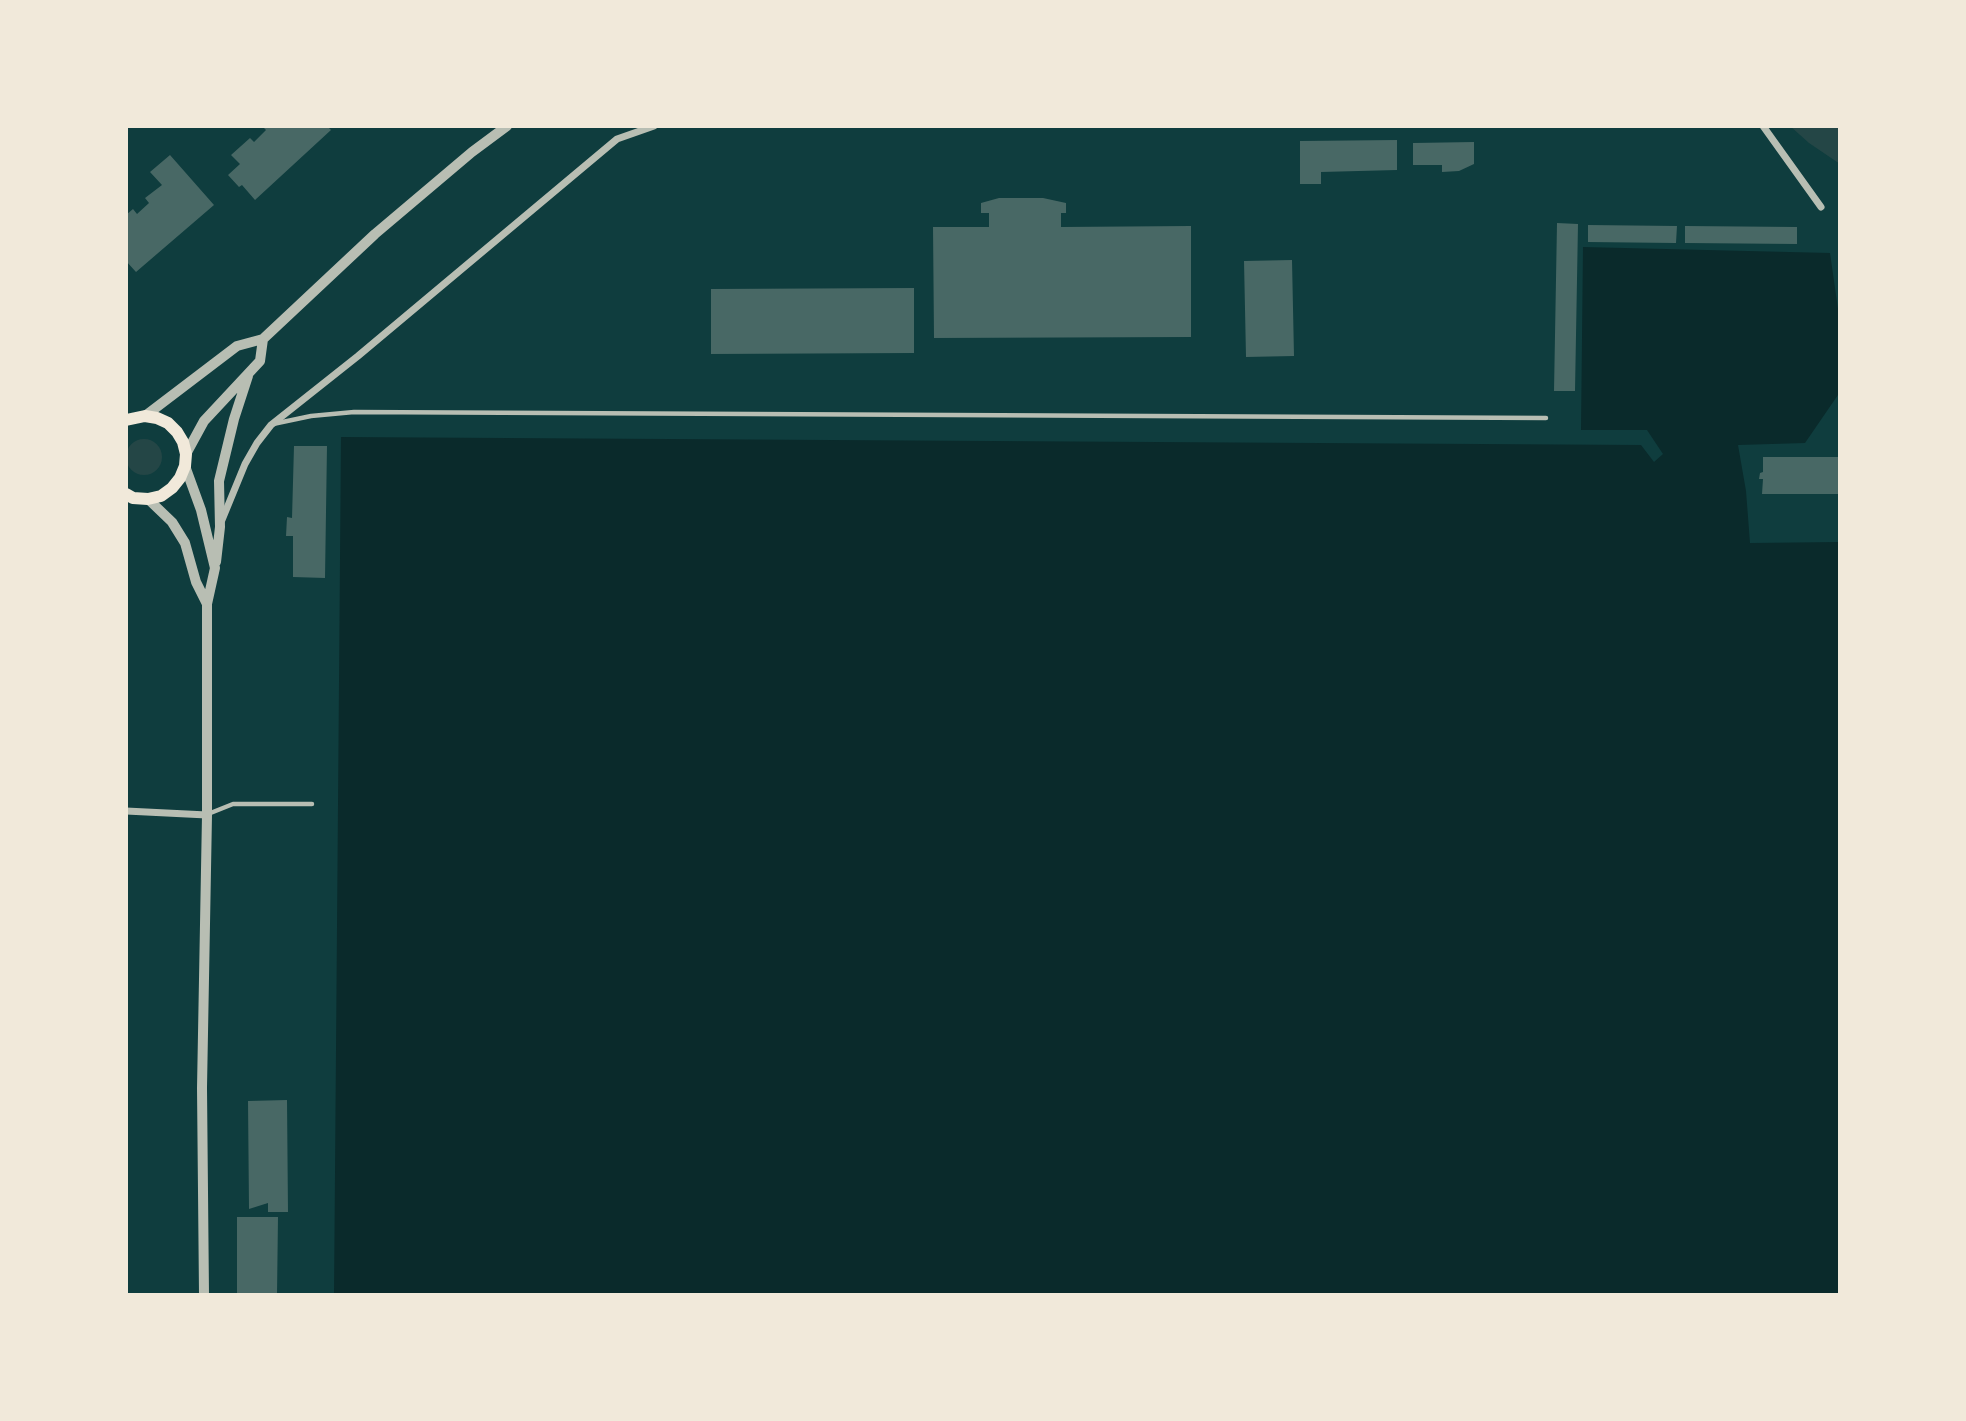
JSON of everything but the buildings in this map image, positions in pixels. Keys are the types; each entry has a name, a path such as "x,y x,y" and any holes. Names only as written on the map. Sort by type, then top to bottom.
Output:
{"main road":[{"path":"126,420 145,416 168,423 183,442 186,460 180,478 161,496 148,499 128,497"}],"street":[{"path":"145,416 237,346 263,339 375,234 507,126"},
{"path":"220,527 245,464 271,425 358,356 617,139 654,126"},
{"path":"1763,126 1821,207"},
{"path":"215,568 186,460 204,421 260,361 263,339"},
{"path":"204,1295 202,1088 207,815 207,604 220,527 219,481 231,429 248,376"},
{"path":"148,499 172,522 184,543 196,582 207,604"},
{"path":"126,811 207,815"}],"lane":[{"path":"271,425 311,416 354,412 1546,418"},
{"path":"207,815 233,804 312,804"}],"shaded area":[{"path":"1790,126 1840,126 1840,164 1809,143"},
{"path":"1583,247 1830,253 1840,323 1840,392 1805,443 1738,445 1746,491 1750,543 1840,542 1840,1295 334,1295 341,437 1641,445 1654,462 1663,454 1647,430 1581,430"},
{"path":"144,439 157,444 162,457 157,470 144,475 131,470 126,457 131,444"}]}
